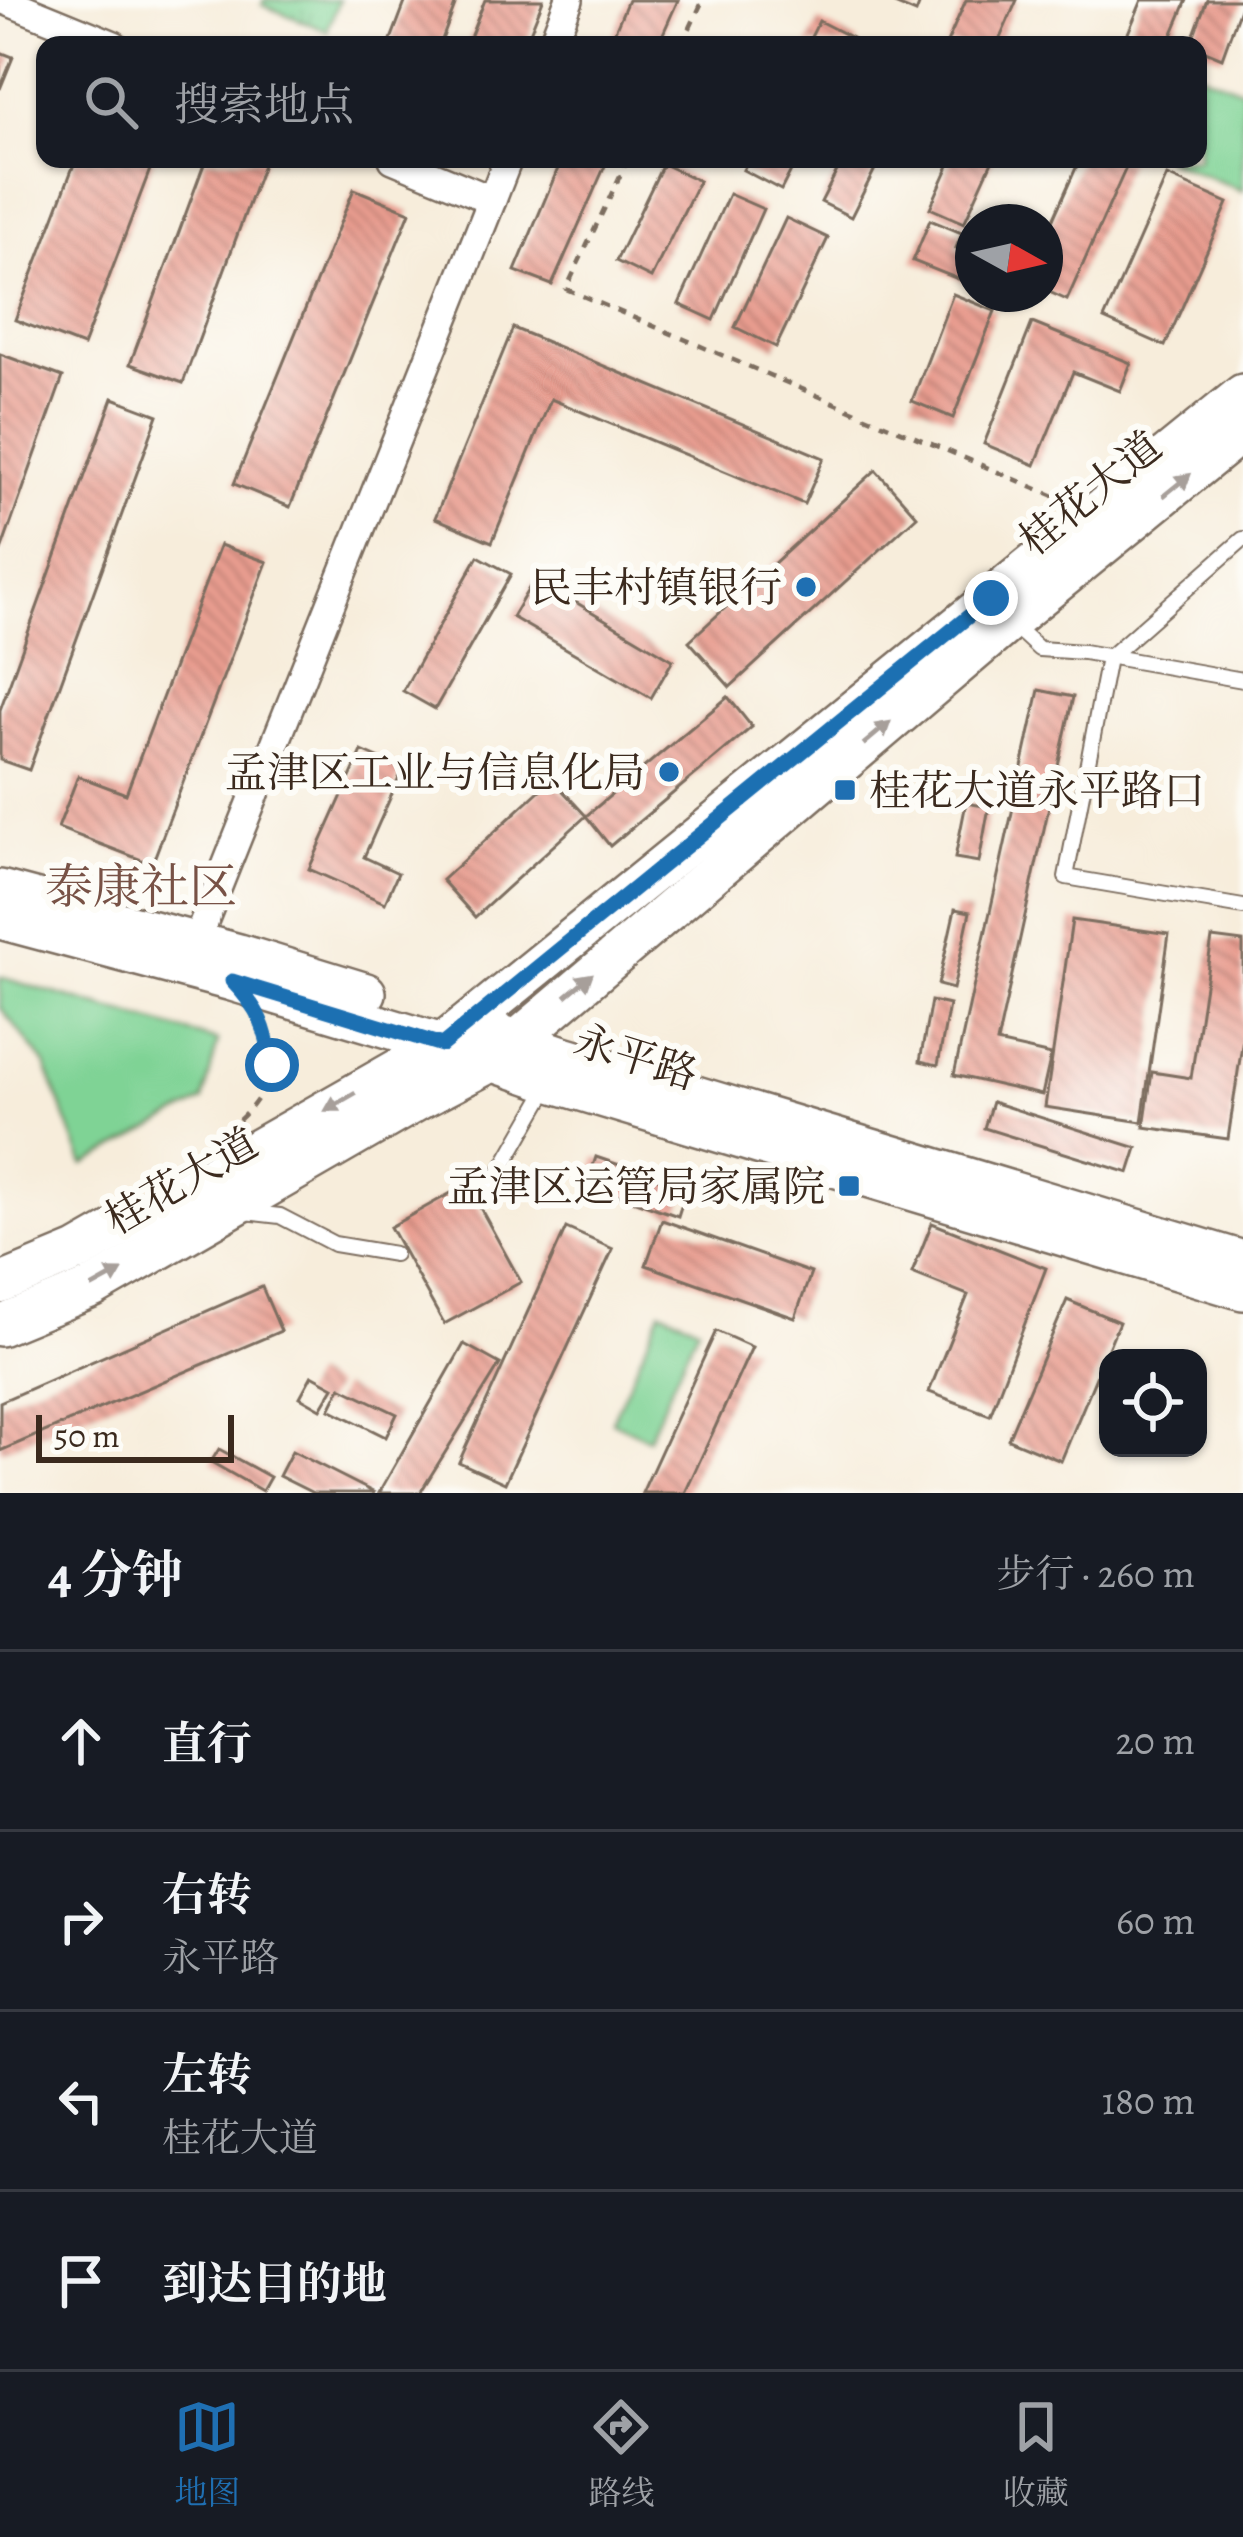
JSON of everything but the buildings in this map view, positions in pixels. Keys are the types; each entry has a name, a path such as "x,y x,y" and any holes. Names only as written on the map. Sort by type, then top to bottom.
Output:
{"main road":[{"name":"桂花大道","path":"0,1283 76,1252 454,1034 1243,394"},
{"name":"桂花大道","path":"0,1326 92,1288 503,1050 1010,621 1243,431"},
{"name":"永平路","path":"0,890 191,956 503,1050 582,1062 1243,1261"},
{"name":"永平路","path":"0,919 191,956 232,981 454,1034"},
{"name":"永平路","path":"503,1050 552,1082 1243,1290"}],"street":[{"path":"4,0 92,36"},
{"path":"555,36 569,0"},
{"path":"415,168 492,200"},
{"path":"191,956 504,168"}],"lane":[{"path":"1243,539 1108,658 1066,877 1243,907"},
{"path":"1010,621 1039,649 1084,652 1243,680"},
{"path":"485,1198 552,1082"},
{"path":"228,1209 280,1216 334,1244 394,1254"}],"path":[{"path":"686,36 703,0"},
{"path":"624,168 566,289 1094,514"},
{"path":"232,981 252,1001 266,1028 272,1065 256,1105 240,1120"}],"green space":[{"path":"264,0 339,0 327,31 262,5"},
{"path":"1207,76 1243,90 1243,191 1186,168 1207,168"},
{"path":"0,977 218,1041 203,1101 84,1165 45,1064 0,1007"},
{"path":"661,1310 698,1326 648,1438 612,1421"}],"place":[{"name":"民丰村镇银行","path":"806,587"},
{"name":"孟津区工业与信息化局","path":"669,772"},
{"name":"桂花大道永平路口","path":"845,790"},
{"name":"孟津区运管局家属院","path":"849,1186"}],"district":[{"name":"泰康社区","path":"141,887"}],"route":[{"path":"272,1065 266,1028 252,1001 232,981 442,1045 991,598"}]}
